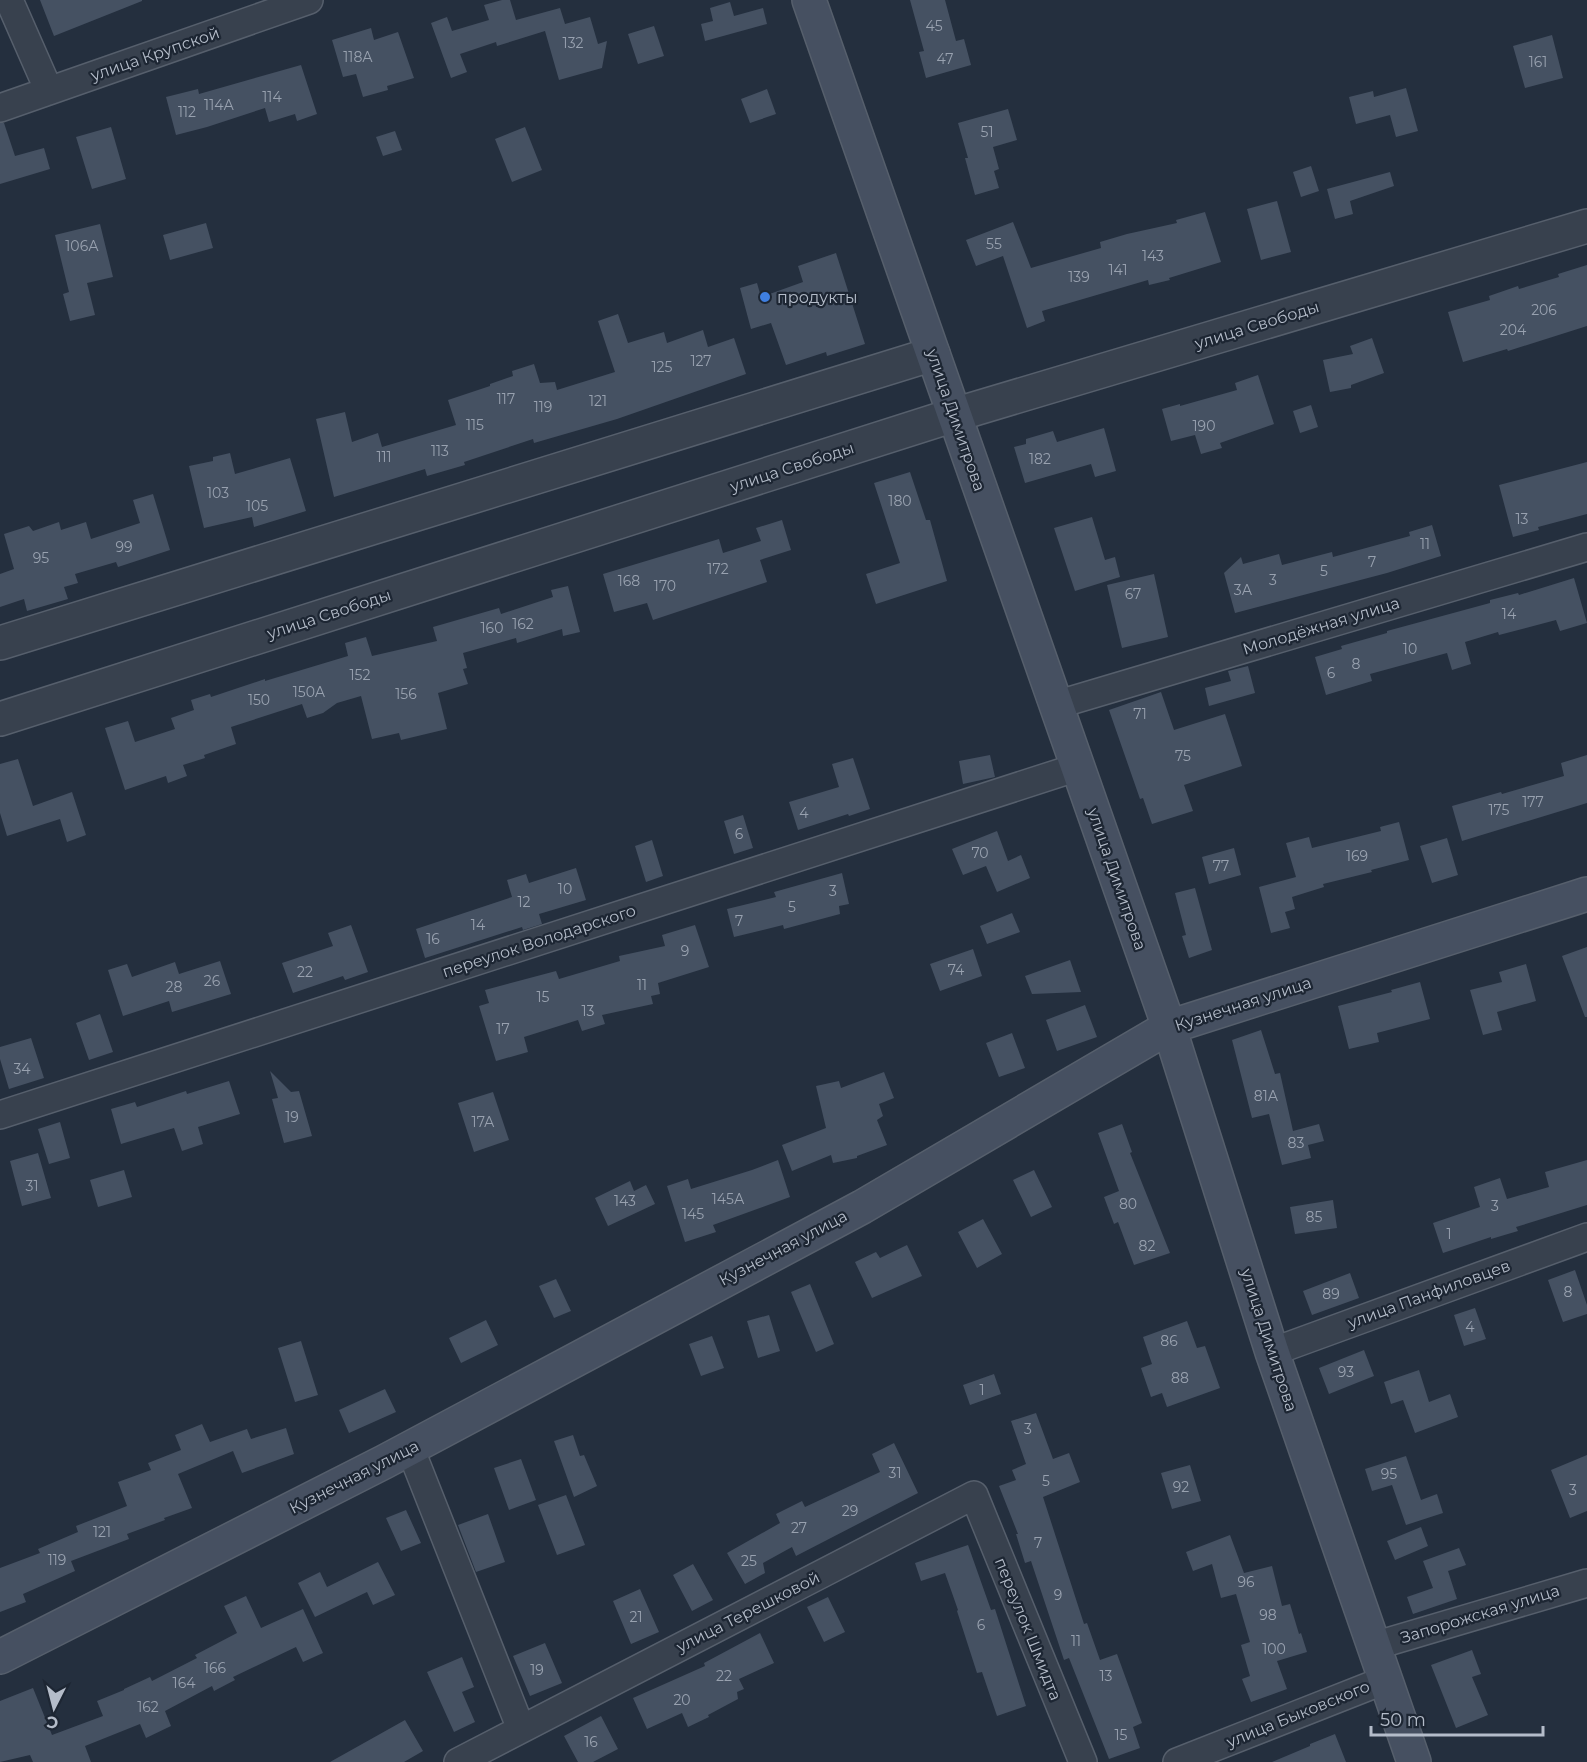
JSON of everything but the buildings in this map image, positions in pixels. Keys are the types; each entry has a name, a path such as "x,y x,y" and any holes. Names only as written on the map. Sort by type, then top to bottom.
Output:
{"main road":[{"name":"улица Димитрова","path":"808,0 1169,1027 1272,1352 1414,1762"},
{"name":"Кузнечная улица","path":"0,1657 411,1448 862,1207 1169,1027 1587,894"}],"street":[{"path":"9,0 49,91"},
{"name":"улица Крупской","path":"0,108 309,0"},
{"name":"улица Свободы","path":"0,719 954,415 1587,226"},
{"path":"0,643 933,354"},
{"name":"Молодёжная улица","path":"1056,705 1587,547"},
{"name":"переулок Володарского","path":"0,1115 1078,767"},
{"name":"улица Панфиловцев","path":"1272,1352 1587,1237"},
{"path":"411,1448 521,1729"},
{"name":"улица Терешковой","path":"458,1762 974,1495"},
{"name":"переулок Шмидта","path":"974,1495 1083,1762"},
{"name":"Запорожская улица","path":"1374,1646 1587,1583"},
{"name":"улица Быковского","path":"1177,1762 1385,1680"}],"place":[{"name":"продукты","path":"765,297"}]}
